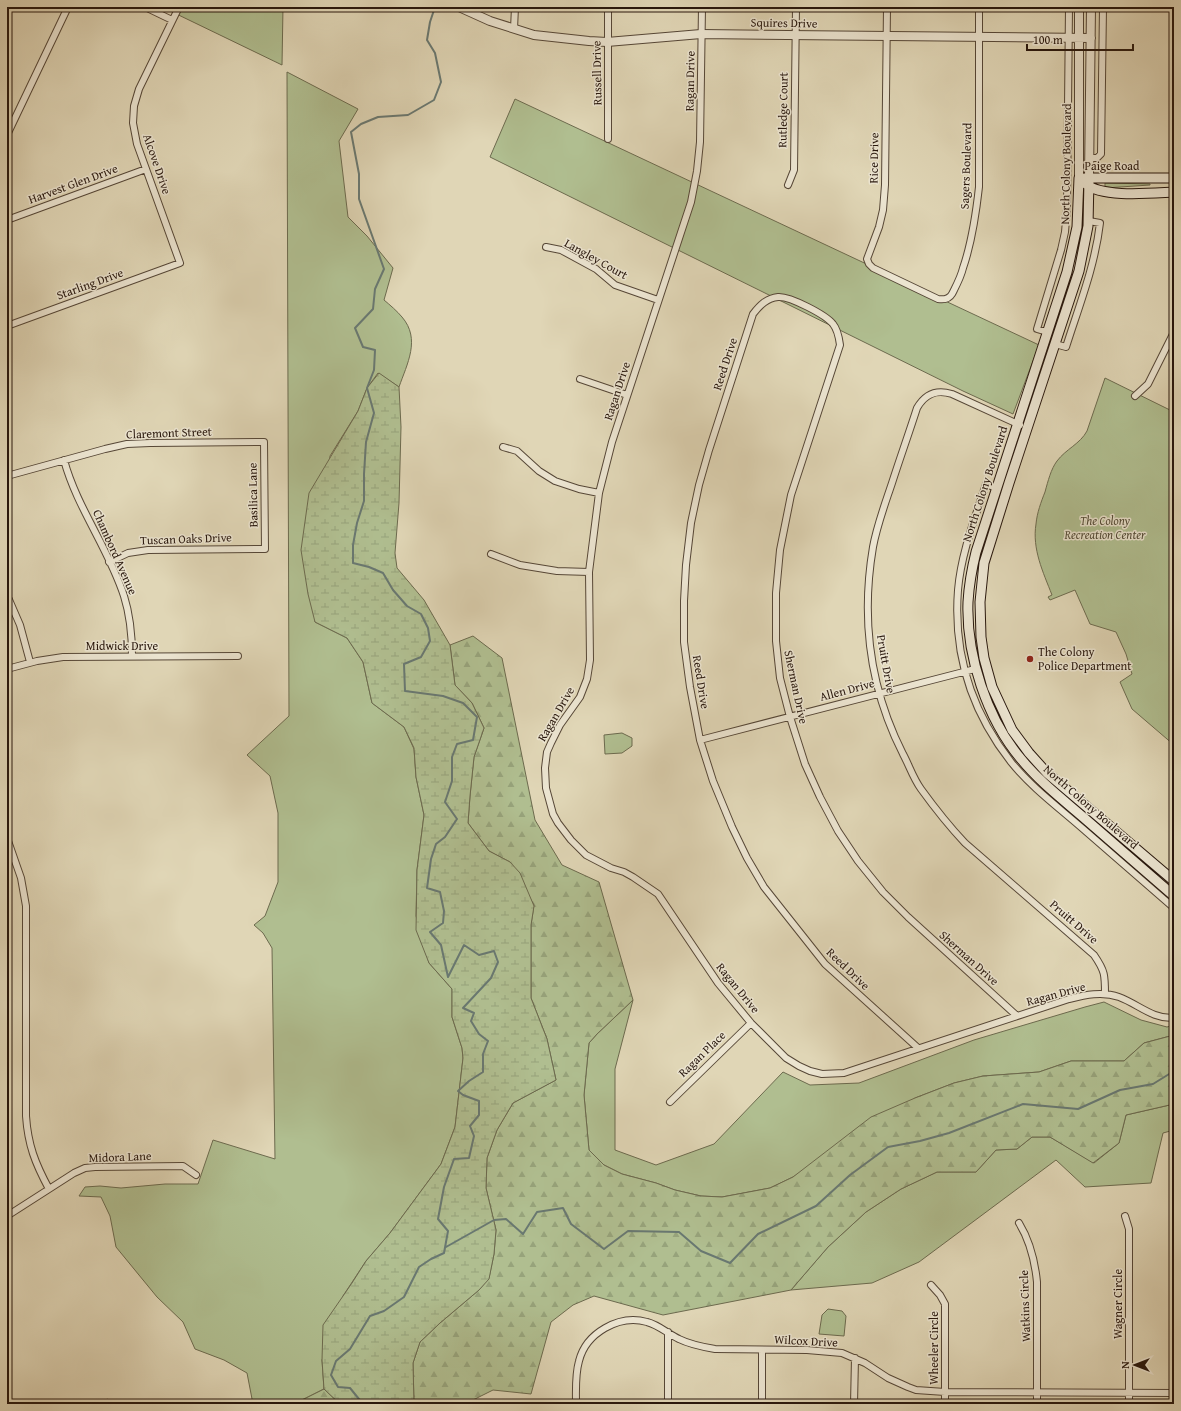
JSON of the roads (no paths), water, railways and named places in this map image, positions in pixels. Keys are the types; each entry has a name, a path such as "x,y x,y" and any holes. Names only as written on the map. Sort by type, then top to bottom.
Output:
{"main road":[{"name":"North Colony Boulevard","path":"1079,178 1078,213 1074,243 1067,272 996,488 972,568 968,603 970,639 975,669 984,696 1001,730 1021,760 1046,786 1174,896"},
{"name":"Paige Road","path":"1079,178 1090,182 1108,193 1174,192"},
{"name":"Paige Road","path":"1090,182 1174,178"},
{"name":"North Colony Boulevard","path":"1090,182 1089,221 1079,271 984,563 980,602 981,637 992,687 1012,730 1029,753 1048,773 1174,881"},
{"path":"1089,208 1095,201 1108,193"},
{"path":"975,669 987,667"}],"street":[{"path":"7,135 68,7"},
{"path":"145,7 172,20"},
{"name":"Alcove Drive","path":"179,7 141,84 134,106 133,118 137,146 180,263"},
{"name":"Squires Drive","path":"459,7 490,21 534,35 562,39 608,42 702,34 1091,38"},
{"path":"514,29 515,7"},
{"name":"Russell Drive","path":"608,7 608,139"},
{"name":"Ragan Drive","path":"702,7 700,142 697,171 691,202 612,442 599,493 589,572 590,660 587,679 580,697 560,725 547,752 546,788 553,814 565,833 586,855 611,868 624,872 658,894 711,973 751,1023 786,1058 799,1066 822,1074 844,1073 1085,995 1105,994 1117,996 1152,1014 1166,1018 1174,1018"},
{"name":"Rutledge Court","path":"788,185 794,170 796,7"},
{"name":"Rice Drive","path":"887,7 885,185 883,210 879,227 867,259 873,268 906,284"},
{"name":"Sagers Boulevard","path":"906,284 938,300 943,300 950,298 963,269 972,232 979,187 979,7"},
{"path":"1047,332 1037,329 1056,270 1065,232 1067,208 1069,7"},
{"name":"North Colony Boulevard","path":"1079,178 1080,7"},
{"name":"North Colony Boulevard","path":"1090,182 1091,7"},
{"path":"1090,158 1097,158 1101,154 1102,7"},
{"path":"1091,38 1102,38"},
{"name":"Harvest Glen Drive","path":"8,219 146,169"},
{"path":"7,212 8,219"},
{"name":"Langley Court","path":"546,247 561,250 589,265 615,285 658,300"},
{"name":"Starling Drive","path":"7,326 180,263"},
{"name":"Reed Drive","path":"805,307 780,297 770,299 761,304 753,314 711,442 698,485 686,564 684,642 689,680 700,740 713,781 732,827 747,858 764,887 825,964 918,1048"},
{"name":"Sherman Drive","path":"805,307 834,324 838,333 840,345 791,495 780,550 776,593 776,641 780,678 790,717 805,764 820,797 838,831 858,861 883,892 908,917 1017,1016"},
{"path":"1135,396 1148,384 1174,332"},
{"path":"580,379 628,395"},
{"name":"Pruitt Drive","path":"1027,429 943,391 928,395 921,401 917,408 884,507 874,546 870,575 868,612 870,649 878,693 898,745 920,788 965,843 1094,954 1103,967 1105,977 1105,994"},
{"name":"Claremont Street","path":"7,476 108,448 130,444 264,442"},
{"name":"Basilica Lane","path":"264,442 265,549"},
{"path":"503,447 517,451 539,471 554,481 579,489 599,493"},
{"name":"Chambord Avenue","path":"64,460 70,480 119,582 131,628 132,656"},
{"path":"996,488 986,484 965,553 960,582 957,626 959,644 964,671 974,700 991,734 1012,763 1033,786 1174,908"},
{"name":"Tuscan Oaks Drive","path":"109,562 128,553 148,550 265,549"},
{"path":"491,554 520,565 557,571 589,572"},
{"path":"7,595 20,625 30,662"},
{"name":"Midwick Drive","path":"7,669 30,662 63,657 238,656"},
{"name":"Allen Drive","path":"700,740 975,669"},
{"path":"7,838 21,878 26,906 27,1132 33,1157 49,1189"},
{"name":"Ragan Place","path":"670,1102 751,1023"},
{"name":"Midora Lane","path":"7,1216 74,1173 85,1168 183,1166 196,1175"},
{"name":"Wagner Circle","path":"1125,1216 1129,1229 1129,1404"},
{"name":"Watkins Circle","path":"1019,1223 1026,1233 1038,1282 1037,1404"},
{"name":"Wheeler Circle","path":"931,1285 940,1295 945,1304 945,1404"},
{"name":"Wilcox Drive","path":"576,1404 576,1374 579,1360 586,1345 602,1330 622,1322 635,1320 647,1322 679,1339 703,1347 827,1351 842,1354 855,1358 888,1378 916,1390 945,1392 1174,1393"},
{"path":"668,1332 668,1404"},
{"path":"762,1350 762,1404"},
{"path":"854,1404 855,1358"}],"waterway":[{"path":"363,1404 350,1388 338,1387 331,1375 336,1361 350,1349 370,1316 384,1311 404,1297 419,1267 444,1253 448,1231 438,1219 444,1187 454,1159 469,1158 474,1136 470,1126 479,1115 479,1101 463,1095 458,1091 469,1081 483,1072 483,1054 488,1041 479,1034 471,1021 474,1013 463,1008 491,978 498,962 494,951 479,955 464,945 448,977 441,945 430,932 443,923 444,911 440,892 427,888 431,859 436,844 445,837 457,819 445,802 452,781 452,757 457,744 473,740 477,717 463,703 443,696 405,691 404,664 421,657 430,641 428,628 421,614 407,606 393,590 383,573 369,567 353,563 353,545 357,523 364,501 366,442 374,413 367,388 374,370 375,350 363,347 355,328 373,309 375,289 384,269 359,199 359,174 351,132 361,124 378,117 408,115 434,100 441,82 435,53 427,40 434,10"},
{"path":"446,1247 494,1220 506,1219 523,1234 537,1212 563,1208 571,1224 604,1249 628,1231 679,1232 701,1251 730,1263 758,1234 816,1206 850,1175 888,1147 920,1141 949,1133 1023,1104 1078,1109 1120,1090 1153,1084 1174,1071"}],"place":[{"name":"The Colony Police Department","path":"1030,659"}],"park label":[{"name":"The Colony Recreation Center","path":"1105,528"}]}
